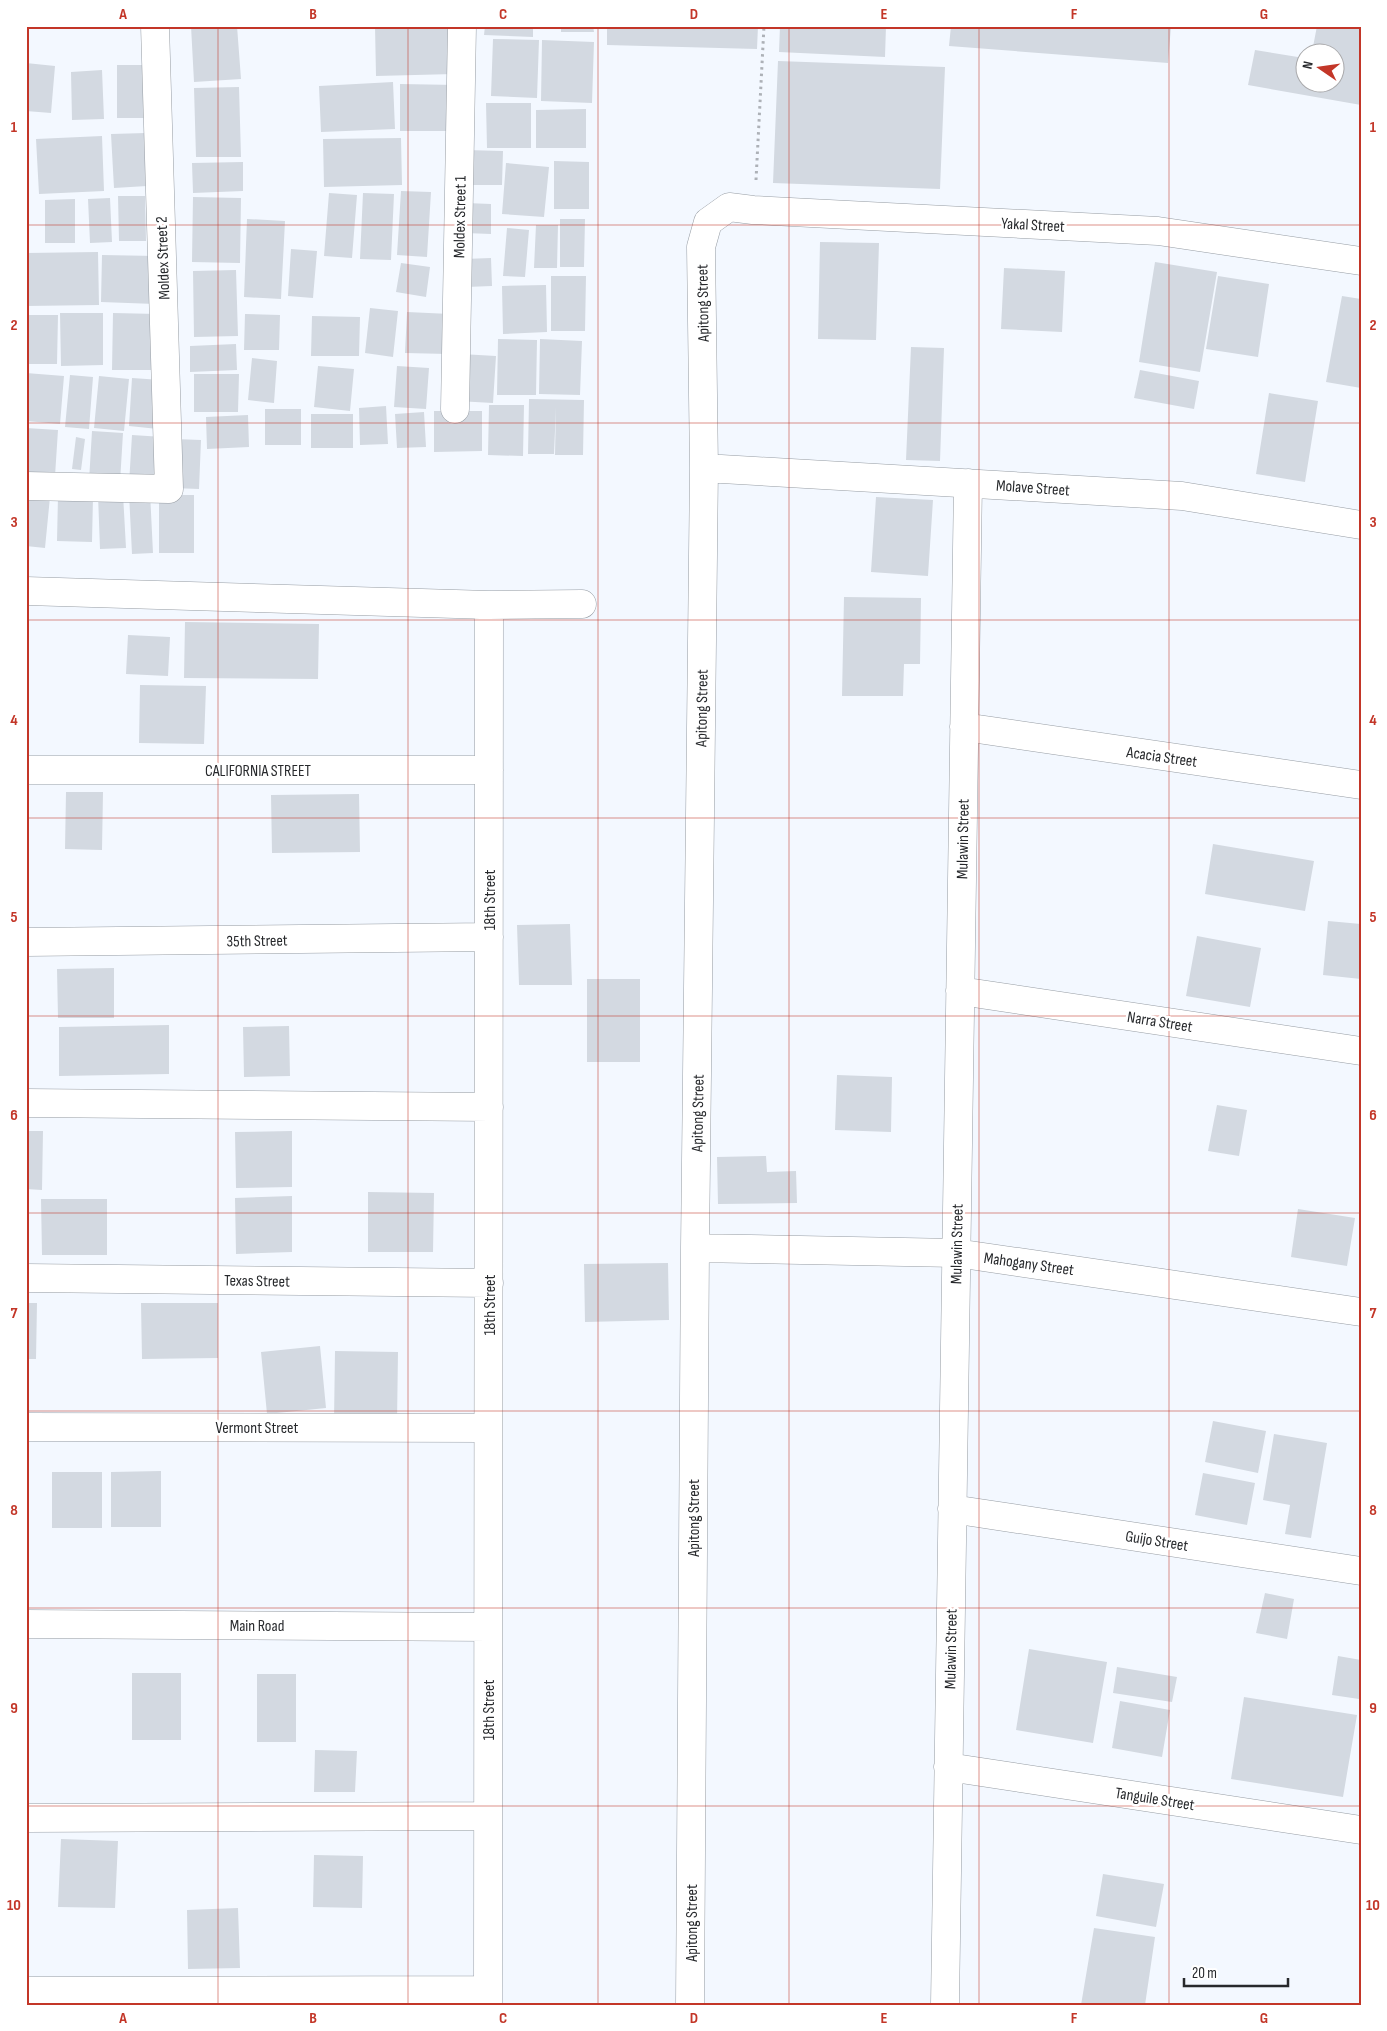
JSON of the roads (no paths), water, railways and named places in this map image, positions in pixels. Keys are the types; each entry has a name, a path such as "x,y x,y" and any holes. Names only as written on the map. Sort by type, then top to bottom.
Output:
{"street":[{"name":"Moldex Street 2","path":"26,486 169,489 155,26"},
{"name":"Moldex Street 1","path":"455,409 462,26"},
{"name":"Yakal Street","path":"708,222 729,208 1158,231 1361,262"},
{"name":"Apitong Street","path":"690,2005 695,1248 704,468 702,247 708,222"},
{"name":"Molave Street","path":"704,468 1182,496 1361,525"},
{"name":"Mulawin Street","path":"945,2005 968,483"},
{"path":"26,591 489,605 582,604"},
{"name":"18th Street","path":"488,1998 489,605"},
{"name":"Acacia Street","path":"964,727 1361,785"},
{"name":"CALIFORNIA STREET","path":"26,770 489,770"},
{"name":"35th Street","path":"26,942 489,937"},
{"name":"Narra Street","path":"960,991 1361,1051"},
{"path":"26,1102 489,1106"},
{"name":"Mahogany Street","path":"695,1248 956,1253 1361,1312"},
{"name":"Texas Street","path":"26,1278 489,1283"},
{"name":"Vermont Street","path":"26,1427 488,1428"},
{"name":"Guijo Street","path":"952,1509 1361,1571"},
{"name":"Main Road","path":"26,1624 488,1627"},
{"name":"Tanguile Street","path":"948,1767 1361,1830"},
{"path":"26,1818 488,1816"},
{"path":"26,1991 488,1998"}]}
